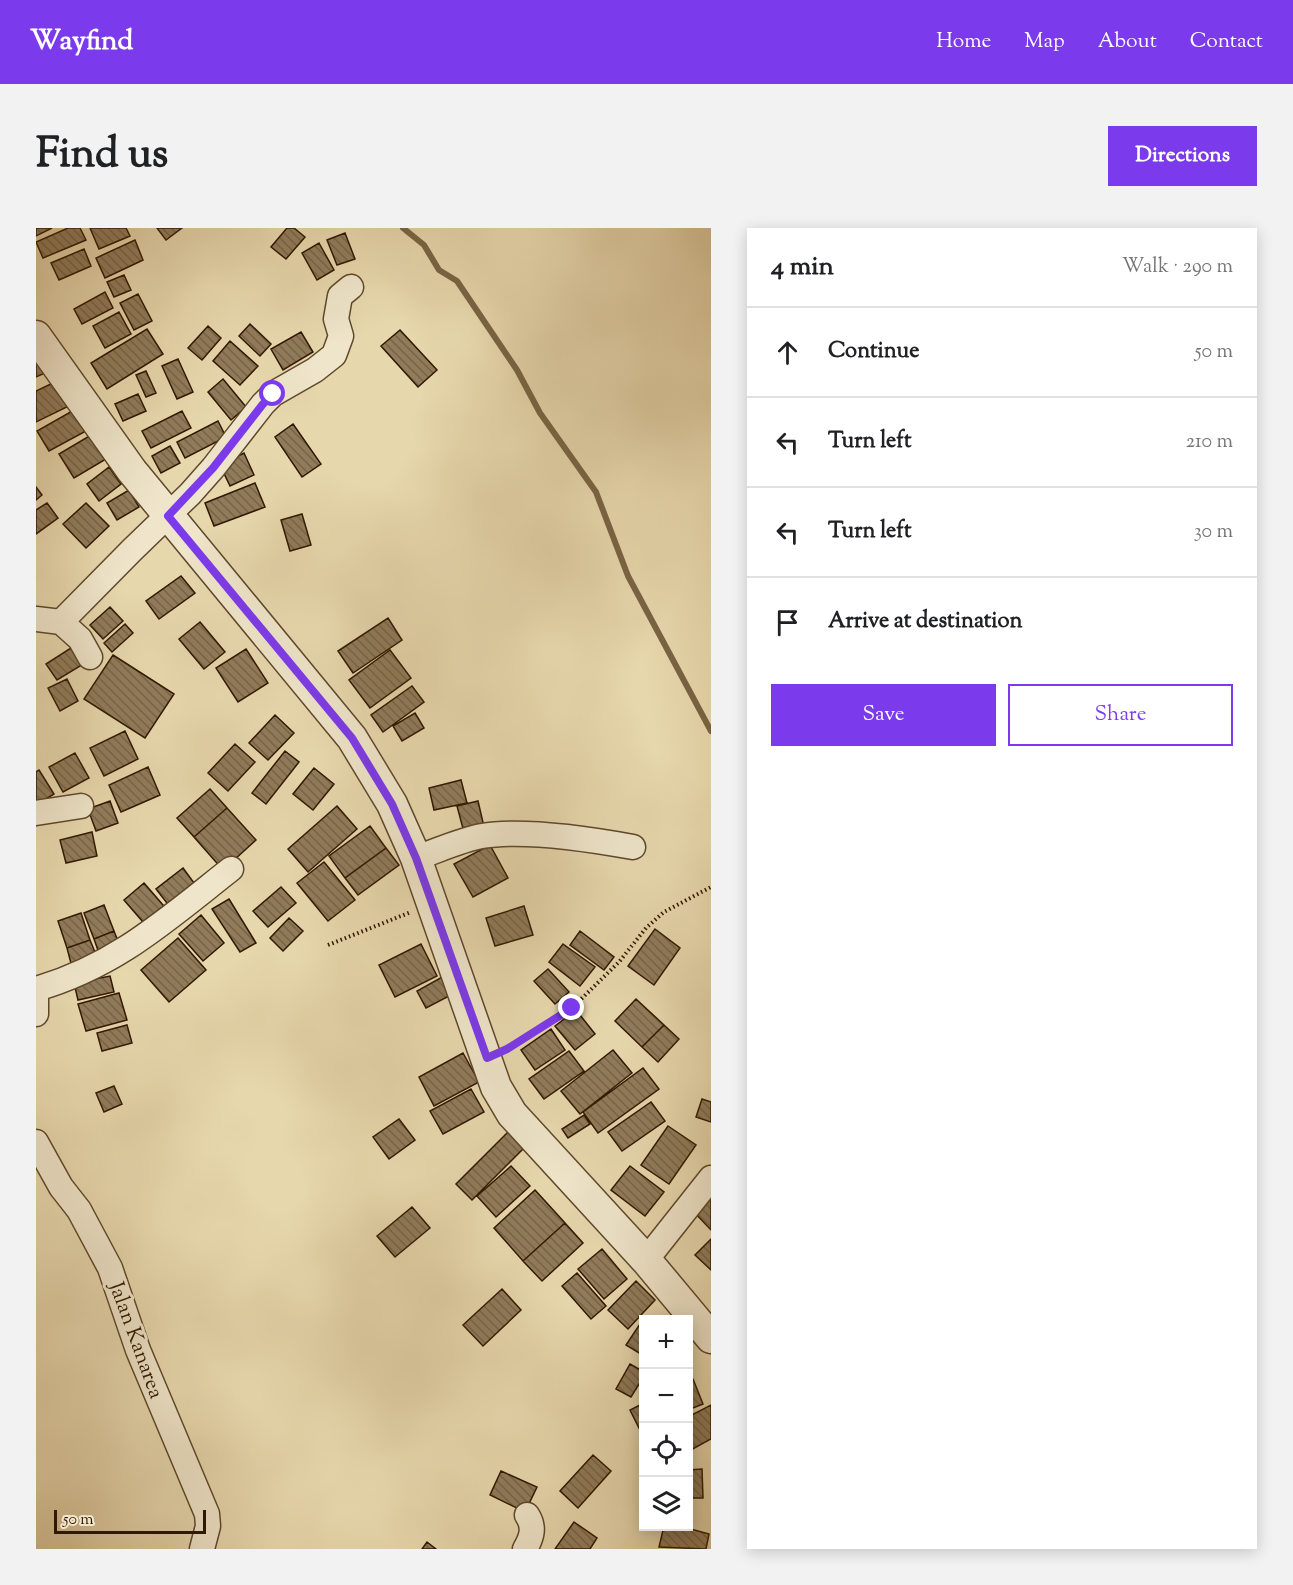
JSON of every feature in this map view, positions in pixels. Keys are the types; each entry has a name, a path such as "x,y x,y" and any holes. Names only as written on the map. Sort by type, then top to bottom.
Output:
{"street":[{"path":"61,622 213,468 268,399 334,355 341,336 336,310 340,296 351,287"},
{"path":"36,336 132,471 352,738 392,804 416,858 496,1087 512,1114 646,1260 711,1338"},
{"path":"36,619 61,622 80,639 90,657"},
{"path":"36,813 81,806"},
{"path":"416,858 481,836 525,835 595,840 633,847"},
{"path":"36,989 66,980 138,942 231,870"},
{"path":"36,999 36,1014"},
{"name":"Jalan Kanarea","path":"36,1142 61,1187 79,1210 110,1268 138,1350 207,1514 208,1526 202,1549"},
{"path":"646,1260 711,1178"},
{"path":"525,1549 532,1531 532,1523 527,1515"}],"path":[{"path":"487,1058 507,1049 572,1008 619,962 646,928 658,917 711,887"},
{"path":"328,945 431,904"}],"building":[{"path":"36,228 52,228 36,236"},
{"path":"68,228 80,228 86,240 43,258 36,242"},
{"path":"90,228 126,228 130,236 99,249"},
{"path":"157,228 182,228 166,240"},
{"path":"287,228 294,228 305,237 286,259 271,247"},
{"path":"345,233 355,259 337,265 327,240"},
{"path":"135,240 143,260 105,278 96,258"},
{"path":"319,243 334,270 317,280 302,253"},
{"path":"84,249 91,266 59,280 51,263"},
{"path":"124,275 131,290 114,297 107,282"},
{"path":"105,292 113,308 82,324 74,309"},
{"path":"138,294 152,321 134,330 120,303"},
{"path":"119,312 131,334 105,348 93,326"},
{"path":"250,324 271,344 260,356 239,336"},
{"path":"208,326 221,338 202,360 188,348"},
{"path":"147,329 163,354 107,389 91,363"},
{"path":"400,330 437,370 418,387 381,346"},
{"path":"301,332 313,352 283,370 271,349"},
{"path":"230,341 258,366 240,385 213,361"},
{"path":"36,346 52,370 36,377"},
{"path":"178,359 193,392 177,399 162,366"},
{"path":"146,371 156,393 146,397 136,375"},
{"path":"223,379 246,407 231,420 208,392"},
{"path":"59,380 71,405 36,422 36,391"},
{"path":"138,394 146,411 123,421 115,404"},
{"path":"74,410 86,431 49,451 37,431"},
{"path":"182,411 191,428 151,448 142,431"},
{"path":"218,421 226,437 185,458 177,442"},
{"path":"293,424 321,464 302,477 275,437"},
{"path":"91,435 106,459 74,478 59,454"},
{"path":"170,446 180,463 161,473 152,456"},
{"path":"244,453 254,475 230,486 220,465"},
{"path":"109,467 121,484 99,501 87,484"},
{"path":"255,483 265,507 214,526 205,503"},
{"path":"36,487 42,495 36,500"},
{"path":"129,490 139,507 117,520 107,503"},
{"path":"47,503 58,518 36,534 36,510"},
{"path":"86,503 109,526 86,548 63,524"},
{"path":"302,514 311,545 290,551 281,520"},
{"path":"181,576 195,593 159,619 146,601"},
{"path":"110,607 123,621 103,639 90,625"},
{"path":"388,618 402,640 353,673 338,651"},
{"path":"200,622 225,652 204,669 179,639"},
{"path":"125,624 133,633 112,652 104,643"},
{"path":"74,646 85,663 57,680 46,664"},
{"path":"246,649 268,683 238,702 216,668"},
{"path":"390,650 411,678 370,708 349,680"},
{"path":"113,655 174,694 145,738 84,699"},
{"path":"67,679 78,701 60,711 48,688"},
{"path":"412,686 424,702 383,732 371,715"},
{"path":"415,713 424,728 402,741 393,726"},
{"path":"275,715 294,733 268,760 249,743"},
{"path":"125,731 138,759 104,776 90,748"},
{"path":"235,744 255,762 228,791 208,773"},
{"path":"285,751 299,762 266,804 252,793"},
{"path":"75,753 89,778 63,792 49,767"},
{"path":"148,767 160,795 121,812 109,785"},
{"path":"314,768 334,784 313,810 293,794"},
{"path":"39,770 54,794 36,805 36,772"},
{"path":"461,780 467,803 434,810 429,788"},
{"path":"210,789 227,808 194,837 177,818"},
{"path":"110,801 118,823 96,831 88,809"},
{"path":"478,801 485,831 465,836 457,806"},
{"path":"337,806 357,829 308,872 288,849"},
{"path":"227,808 256,840 223,870 194,837"},
{"path":"370,826 386,848 345,878 329,856"},
{"path":"92,832 97,856 66,863 60,840"},
{"path":"490,845 508,878 473,897 454,864"},
{"path":"386,848 399,865 358,895 345,878"},
{"path":"324,862 355,900 328,921 297,883"},
{"path":"183,868 197,887 170,907 156,889"},
{"path":"144,883 169,912 149,929 124,900"},
{"path":"281,887 296,903 268,927 253,911"},
{"path":"229,899 256,943 240,952 212,909"},
{"path":"104,905 114,931 94,939 84,913"},
{"path":"524,906 533,935 495,946 486,918"},
{"path":"81,913 90,940 67,948 58,921"},
{"path":"201,915 224,943 203,961 179,934"},
{"path":"289,918 303,931 283,951 270,938"},
{"path":"655,929 680,948 654,985 628,966"},
{"path":"114,931 122,951 101,959 94,939"},
{"path":"580,931 614,957 604,970 570,945"},
{"path":"178,938 206,970 169,1002 141,970"},
{"path":"90,940 99,962 73,971 67,948"},
{"path":"421,944 437,976 395,997 379,965"},
{"path":"563,944 595,967 580,986 549,962"},
{"path":"548,969 569,992 555,1004 534,981"},
{"path":"110,976 114,992 78,1000 74,983"},
{"path":"444,976 453,994 426,1008 417,991"},
{"path":"119,993 127,1020 86,1031 78,1004"},
{"path":"636,999 664,1025 642,1047 615,1021"},
{"path":"576,1010 595,1034 575,1050 555,1026"},
{"path":"127,1025 132,1043 102,1051 97,1033"},
{"path":"664,1025 679,1039 658,1062 642,1047"},
{"path":"551,1029 565,1050 535,1070 521,1050"},
{"path":"613,1050 632,1073 580,1114 561,1091"},
{"path":"569,1051 584,1071 544,1099 529,1079"},
{"path":"463,1053 479,1082 434,1106 419,1077"},
{"path":"643,1068 659,1089 598,1133 583,1112"},
{"path":"114,1086 122,1104 104,1112 96,1093"},
{"path":"471,1089 484,1112 443,1134 430,1111"},
{"path":"702,1099 711,1102 711,1122 696,1117"},
{"path":"651,1102 665,1121 622,1151 608,1132"},
{"path":"584,1115 590,1124 568,1138 562,1129"},
{"path":"399,1119 415,1140 389,1159 373,1137"},
{"path":"668,1126 696,1145 669,1184 641,1165"},
{"path":"513,1127 529,1143 472,1200 456,1184"},
{"path":"511,1166 530,1186 496,1217 477,1196"},
{"path":"630,1166 664,1192 645,1216 611,1190"},
{"path":"535,1190 565,1223 523,1261 494,1228"},
{"path":"711,1197 711,1230 694,1212"},
{"path":"412,1207 430,1228 395,1257 377,1236"},
{"path":"565,1223 583,1243 542,1281 523,1261"},
{"path":"711,1239 711,1270 695,1255"},
{"path":"602,1249 627,1279 604,1299 578,1269"},
{"path":"577,1273 606,1306 591,1319 562,1286"},
{"path":"636,1281 655,1300 628,1329 608,1310"},
{"path":"502,1289 521,1310 483,1346 463,1325"},
{"path":"639,1326 639,1353 626,1345"},
{"path":"630,1364 639,1369 639,1384 631,1397 616,1389"},
{"path":"693,1379 703,1404 693,1408"},
{"path":"711,1405 711,1439 693,1449 693,1423 693,1414"},
{"path":"639,1406 639,1428 630,1410"},
{"path":"593,1455 611,1471 578,1508 560,1491"},
{"path":"702,1469 703,1498 693,1498 693,1470"},
{"path":"501,1471 537,1487 525,1512 490,1495"},
{"path":"574,1522 597,1538 590,1549 555,1549"},
{"path":"693,1530 709,1534 706,1549 659,1547 663,1531"},
{"path":"427,1542 436,1549 422,1549"}],"waterway":[{"path":"403,228 424,245 439,270 457,281 517,370 540,413 596,492 628,576 711,731"}],"route":[{"path":"273,394 213,468 168,516 352,738 372,770 392,804 416,858 487,1058 507,1049 572,1008"}]}
